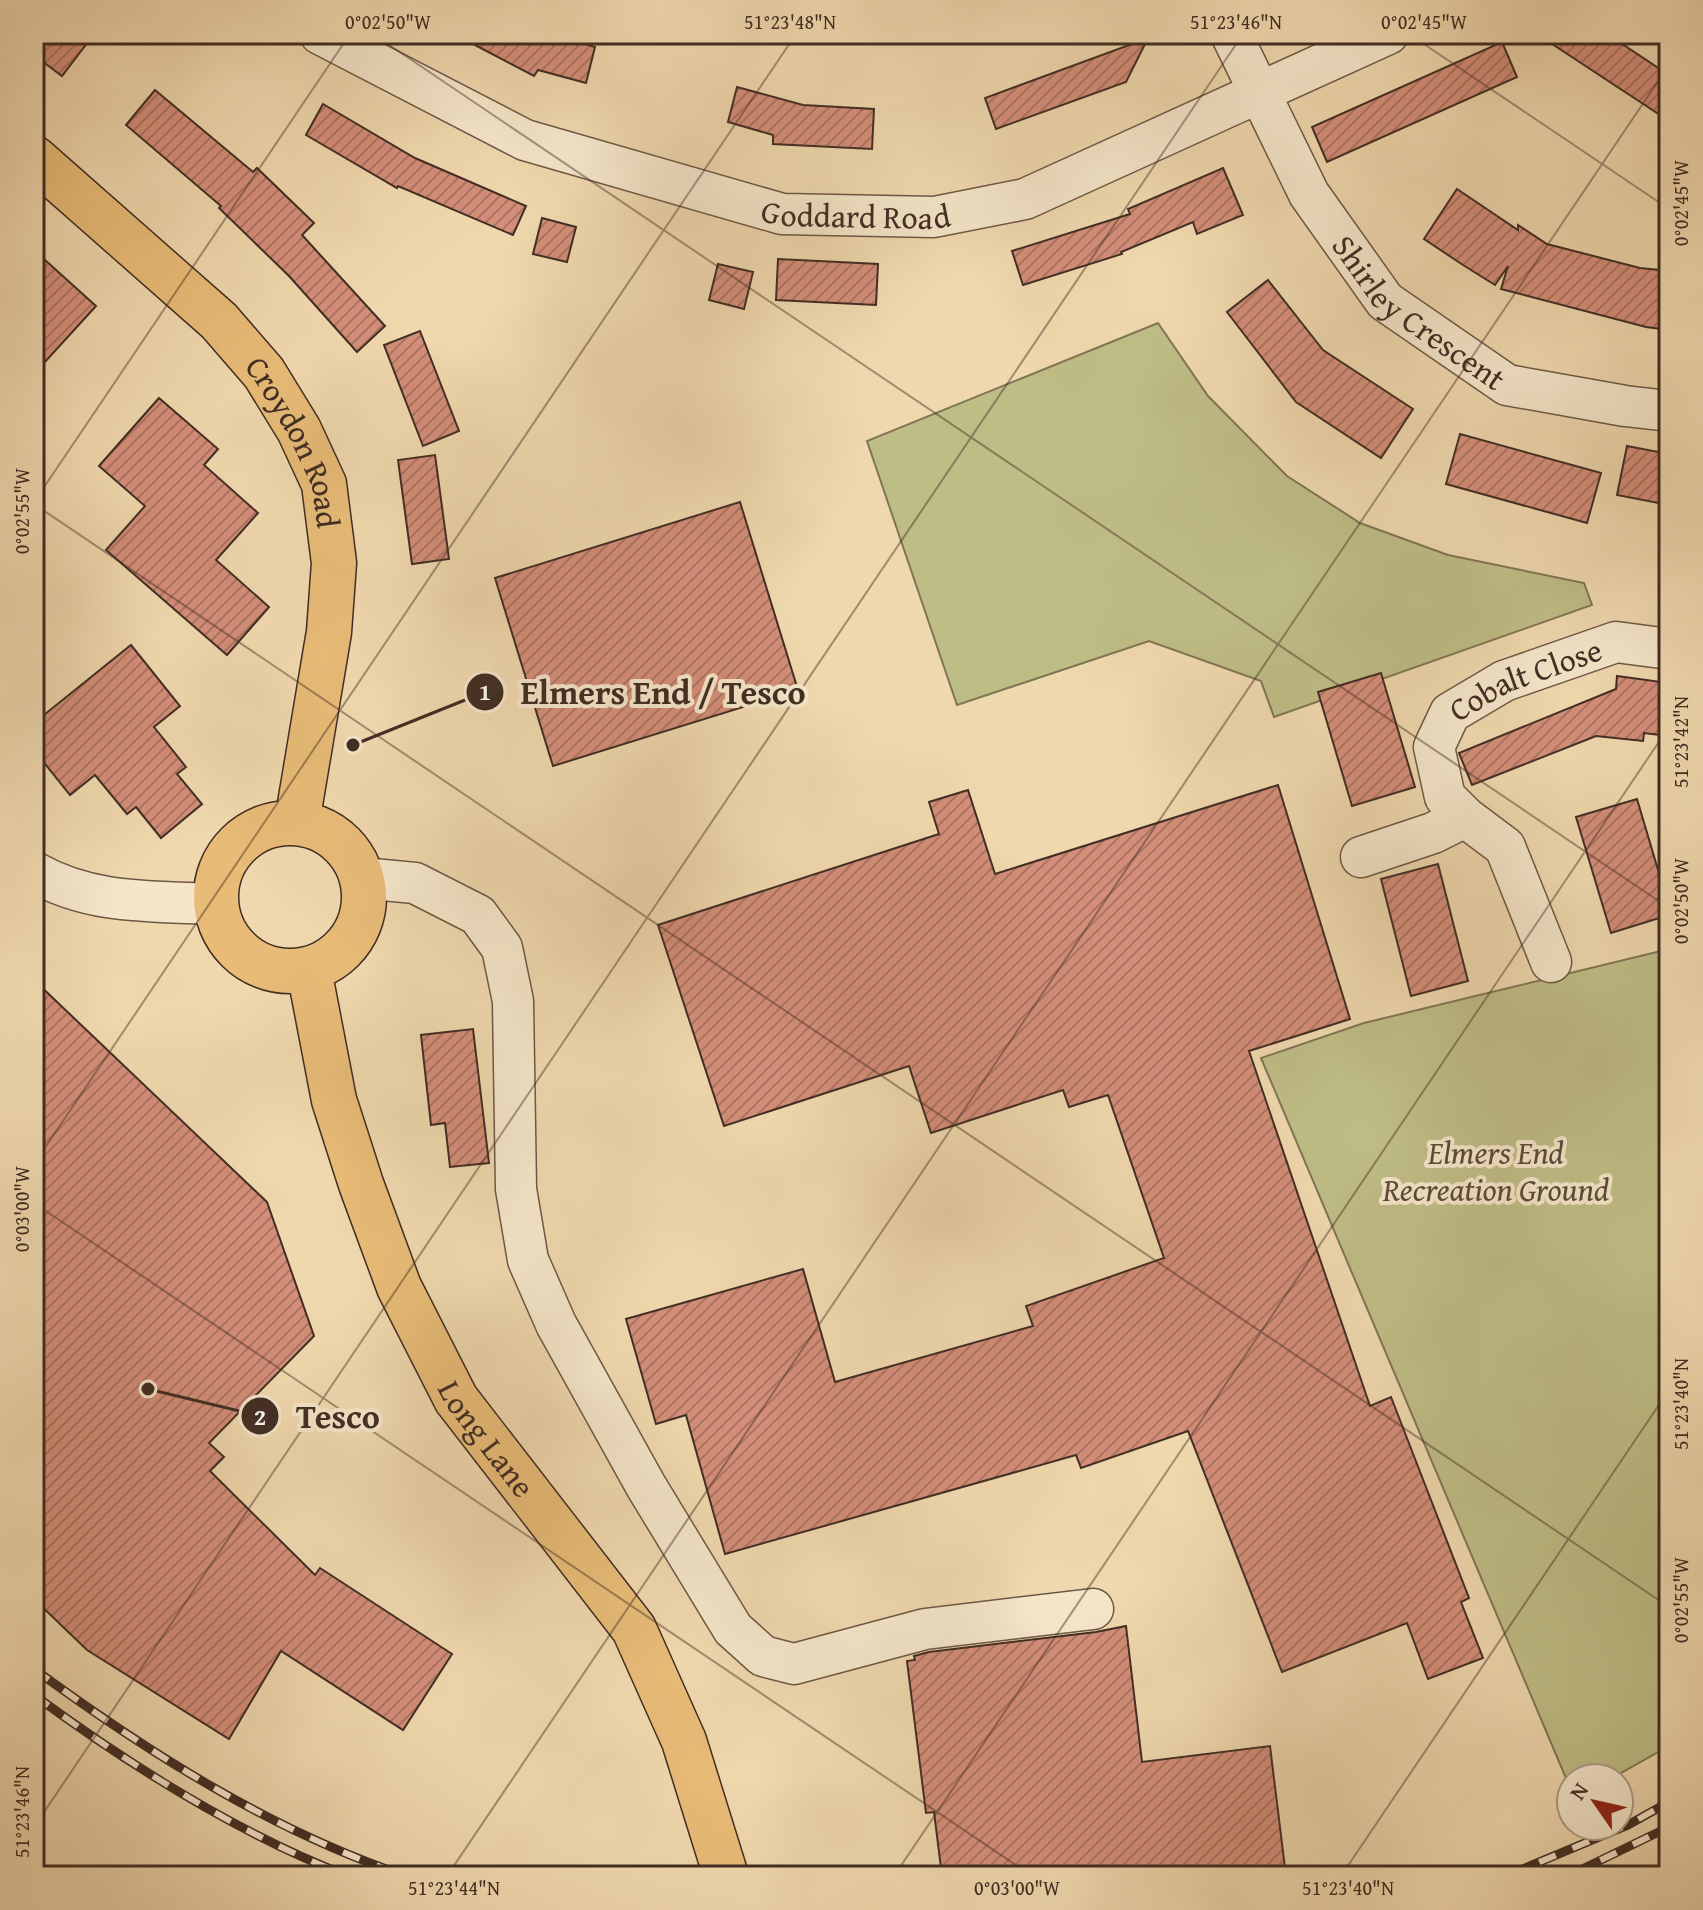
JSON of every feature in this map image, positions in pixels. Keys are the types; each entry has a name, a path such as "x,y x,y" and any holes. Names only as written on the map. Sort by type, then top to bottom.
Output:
{"main road":[{"name":"Croydon Road","path":"34,158 219,321 264,373 299,430 324,484 334,563 329,632 297,822"},
{"path":"297,822 322,829 338,839 354,858 362,878 364,904 352,939 333,958 309,970 283,972 251,961 232,944 219,921 216,904 218,878 235,846 256,831 281,823 297,822"},
{"name":"Long Lane","path":"309,970 334,1100 399,1287 456,1399 634,1629 684,1741 726,1876"}],"street":[{"name":"Goddard Road","path":"320,34 525,140 782,214 934,217 1025,199 1388,34"},
{"name":"Shirley Crescent","path":"1231,34 1309,194 1385,301 1507,385 1669,411"},
{"name":"Cobalt Close","path":"1551,962 1505,847 1465,817 1445,797 1434,747 1450,713 1504,681 1616,642 1669,649"},
{"path":"1361,857 1433,833 1465,817"},
{"path":"34,872 59,887 103,898 216,904"},
{"path":"362,878 415,883 478,915 502,948 513,1001 516,1189 528,1260 556,1324 638,1473 733,1629 763,1656 794,1664 925,1629 1093,1609"}],"green space":[{"path":"1158,323 1208,396 1287,476 1360,523 1448,555 1584,583 1592,605 1274,717 1261,681 1149,641 957,705 867,441"},
{"name":"Elmers End Recreation Ground","path":"1669,949 1669,1746 1635,1765 1635,1762 1559,1762 1261,1058 1364,1023"}],"building":[{"path":"34,34 94,34 62,76 34,55"},
{"path":"454,34 553,34 595,47 586,83 538,70 534,76"},
{"path":"1537,34 1607,34 1669,75 1669,121"},
{"path":"1148,38 1126,82 996,129 985,98"},
{"path":"1502,42 1517,77 1327,162 1312,127"},
{"path":"737,87 803,105 874,109 872,149 773,144 773,135 728,122"},
{"path":"155,90 253,172 257,168 314,223 302,235 385,326 357,352 289,276 219,208 221,206 126,125"},
{"path":"323,104 415,158 526,206 513,235 397,188 306,135"},
{"path":"1223,168 1243,215 1197,234 1193,222 1122,254 1023,285 1012,251 1130,214 1128,209"},
{"path":"1457,189 1518,230 1518,225 1547,244 1640,268 1669,271 1669,330 1646,327 1501,289 1508,266 1495,285 1463,265 1424,239"},
{"path":"542,218 576,227 567,262 533,254"},
{"path":"34,250 96,306 34,374"},
{"path":"778,259 878,264 876,305 776,300"},
{"path":"718,264 753,272 744,309 709,300"},
{"path":"1268,280 1323,350 1413,409 1381,458 1296,402 1227,312"},
{"path":"420,331 459,431 423,446 384,345"},
{"path":"159,398 218,449 204,465 258,513 216,560 269,607 227,655 106,550 145,506 99,466"},
{"path":"1460,434 1601,473 1587,523 1446,484"},
{"path":"1627,446 1669,454 1669,505 1617,495"},
{"path":"435,455 449,559 412,564 398,460"},
{"path":"740,502 798,690 553,766 495,578"},
{"path":"131,645 180,706 154,727 186,767 177,774 202,804 161,838 136,807 127,814 95,775 70,795 34,750 34,723"},
{"path":"1381,673 1415,787 1352,806 1318,692"},
{"path":"1617,676 1669,683 1669,736 1644,733 1643,741 1596,736 1472,785 1459,753 1616,689"},
{"path":"1278,785 1350,1019 1249,1051 1370,1406 1391,1397 1469,1598 1461,1602 1483,1658 1428,1679 1407,1623 1282,1672 1188,1431 1081,1468 1076,1455 725,1554 686,1415 656,1424 626,1319 803,1269 835,1382 1033,1326 1026,1306 1164,1258 1108,1095 1069,1107 1063,1090 931,1133 909,1066 724,1126 658,925 939,834 929,802 968,790 995,874"},
{"path":"1637,799 1669,915 1611,933 1576,817"},
{"path":"1438,864 1468,981 1411,996 1381,879"},
{"path":"34,980 267,1202 314,1336 209,1443 224,1457 210,1471 315,1575 320,1568 452,1654 403,1730 281,1651 229,1739 87,1650 34,1599"},
{"path":"473,1029 489,1163 450,1167 445,1123 431,1125 421,1035"},
{"path":"1126,1626 1142,1762 1270,1746 1286,1876 942,1876 934,1812 926,1813 907,1661 929,1652"}],"railway":[{"path":"34,1669 212,1787 307,1836 406,1876"},
{"path":"34,1695 185,1796 266,1840 348,1876"},
{"path":"1506,1876 1628,1825 1669,1802"},
{"path":"1568,1876 1669,1827"}],"place":[{"name":"Elmers End / Tesco","path":"353,745"},
{"name":"Tesco","path":"148,1389"}]}
